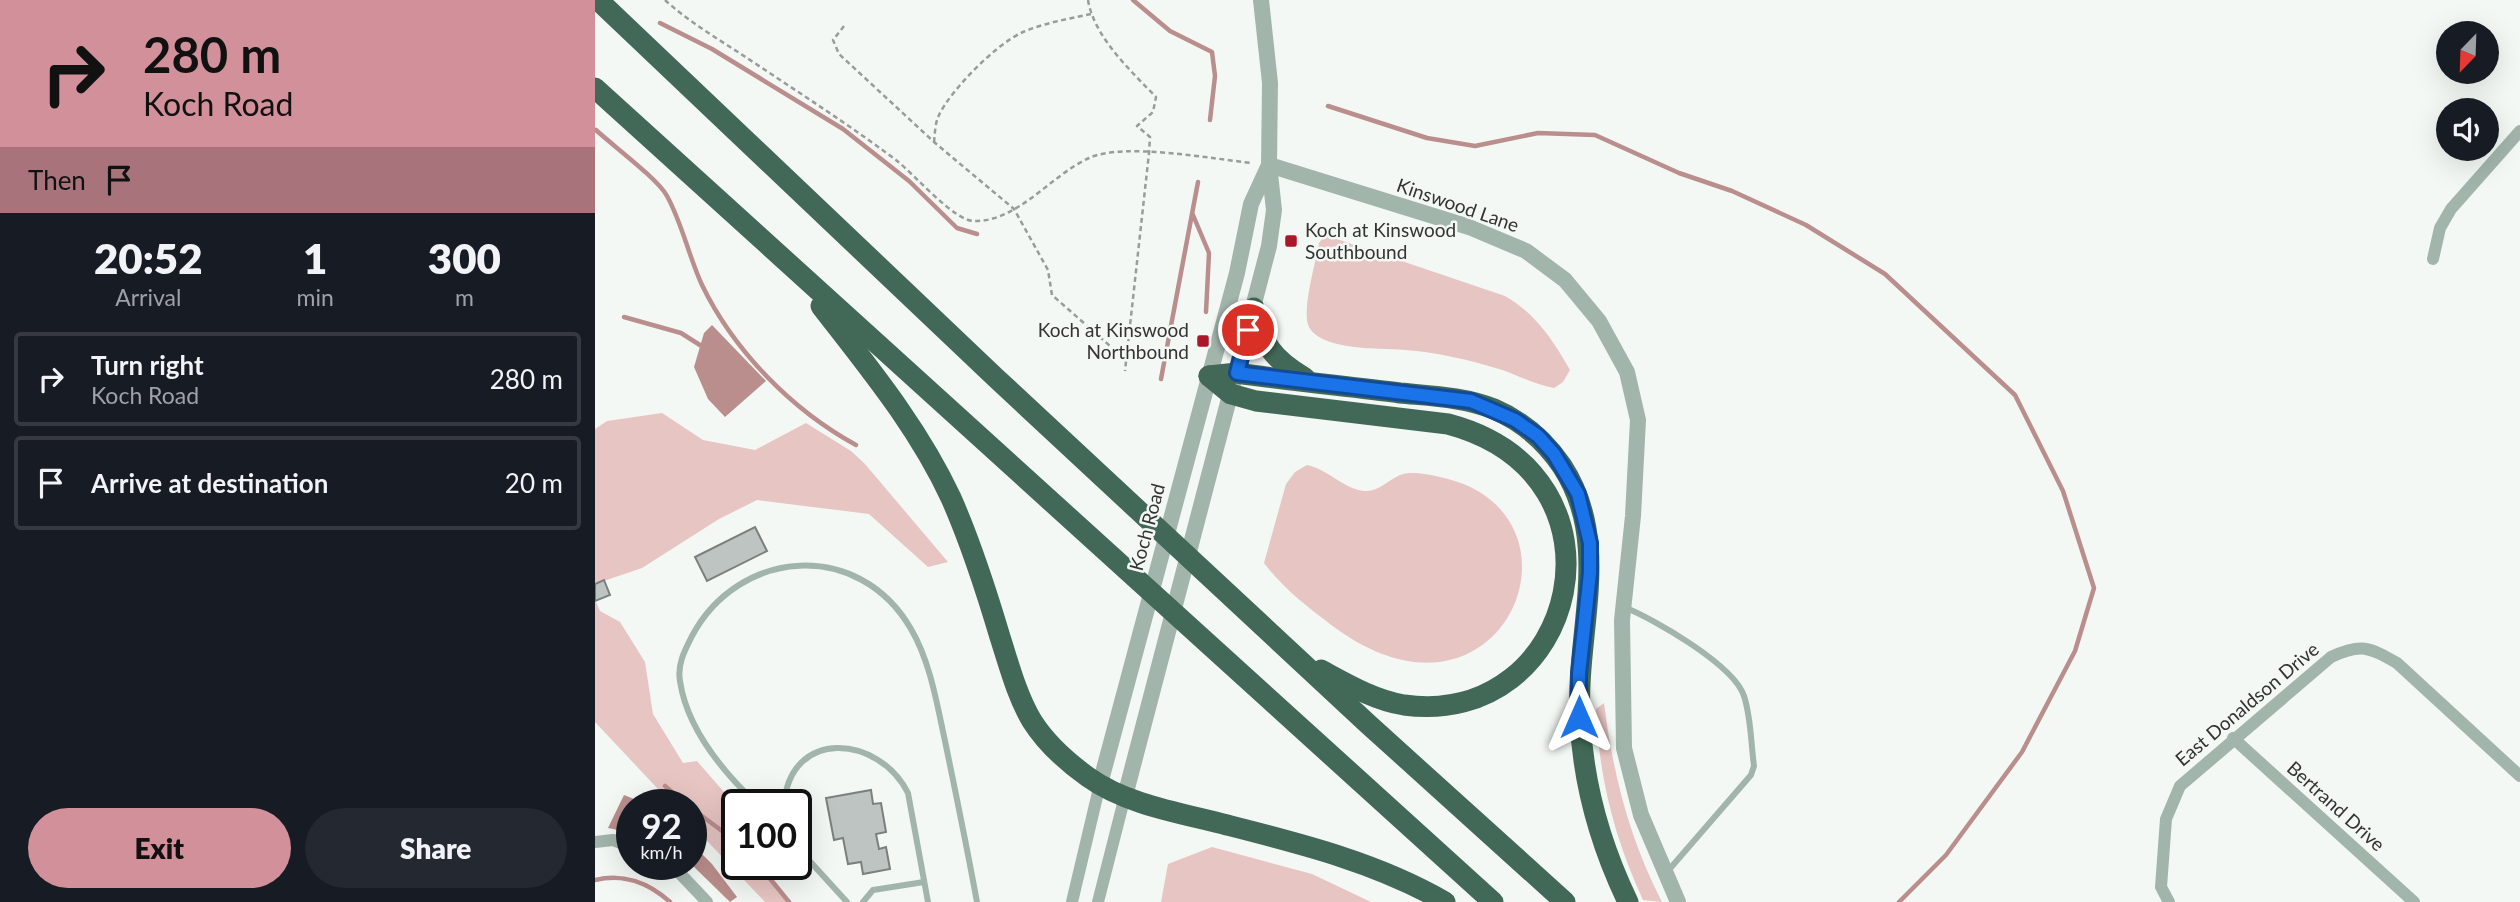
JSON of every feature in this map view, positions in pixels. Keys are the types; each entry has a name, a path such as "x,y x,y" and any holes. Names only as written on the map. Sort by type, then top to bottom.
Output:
{"highway":[{"path":"598,0 1294,656 1565,902"},
{"path":"595,88 1493,902"},
{"path":"783,258 875,373 900,408 936,468 976,562 1014,679 1032,720 1056,751 1100,784 1125,796 1370,866 1445,902"},
{"path":"1254,308 1262,337 1271,352 1283,365 1313,383"},
{"path":"1209,376 1234,383 1313,383 1471,401 1494,409 1538,436 1568,475 1585,516 1590,543 1590,573 1579,674 1582,750 1597,823 1628,902"},
{"path":"1234,383 1256,401 1448,424 1474,431 1503,447 1532,470 1546,489 1564,533 1566,578 1555,619 1544,640 1518,673 1481,695 1444,705 1404,705 1361,692 1294,656"}],"street":[{"name":"Koch Road","path":"1098,902 1269,246 1274,210 1269,164 1270,83 1261,0"},
{"path":"2433,259 2440,228 2451,209 2520,131"},
{"name":"Koch Road","path":"1072,902 1100,784 1237,273 1251,204 1269,164"},
{"name":"Kinswood Lane","path":"1269,164 1469,227 1526,251 1565,280 1599,321 1627,373 1638,420 1634,505 1624,607 1624,748 1641,815 1678,902"},
{"name":"East Donaldson Drive","path":"2169,902 2161,887 2166,819 2180,786 2331,657 2354,646 2376,651 2397,663 2520,776"},
{"name":"Bertrand Drive","path":"2233,738 2414,902"},
{"path":"595,842 616,841"},
{"path":"686,880 707,902"}],"lane":[{"path":"744,789 711,753 693,720 679,681 681,658 703,616 719,598 738,586 800,564 828,566 854,574 876,589 906,622 929,673 977,902"},
{"path":"1624,607 1668,627 1724,671 1744,695 1753,766 1751,775 1665,873"},
{"path":"788,789 792,771 806,756 826,748 846,747 864,753 895,776 908,793 928,902"},
{"path":"812,864 847,902"},
{"path":"863,902 873,890 924,882"}],"path":[{"path":"666,0 712,35 863,135 917,175 950,209 971,222 988,220 1014,209 1091,156 1149,152 1269,164"},
{"path":"1089,0 1091,15 1133,73 1156,97 1153,112 1137,126 1150,137 1125,371"},
{"path":"934,142 937,118 949,97 998,50 1019,34 1038,26 1091,15"},
{"path":"844,26 833,40 839,54 934,142 1014,209 1048,270 1052,295 1126,360"}],"shaded area":[{"path":"1325,235 1505,296 1534,319 1557,348 1570,370 1563,382 1554,388 1464,360 1416,351 1353,347 1316,335 1309,327 1307,310 1319,243"},
{"path":"712,325 766,381 725,417 708,399 694,367 704,333"},
{"path":"662,413 703,440 755,450 806,423 851,451 865,464 948,562 928,567 869,514 757,500 719,519 642,568 595,584 595,429 607,421"},
{"path":"1307,465 1322,470 1350,487 1365,491 1409,473 1443,478 1466,485 1502,512 1520,547 1520,585 1505,621 1477,649 1437,662 1387,656 1330,624 1312,610 1286,588 1264,563 1286,484 1295,472"},
{"path":"595,600 600,611 620,622 645,662 653,714 683,763 697,761 721,789 721,856 707,841 707,789 658,789 595,722"},
{"path":"1604,703 1612,755 1624,805 1640,854 1662,902 1643,900 1616,830 1605,783 1598,734 1596,709"},
{"path":"616,812 616,830 608,828"},
{"path":"1212,847 1312,874 1371,902 1161,902 1168,864"},
{"path":"707,859 737,897 730,902 707,880"},
{"path":"744,880 772,880 792,902 765,902"}],"building":[{"path":"755,527 767,551 707,581 695,557"},
{"path":"604,580 610,595 595,601 595,584"},
{"path":"871,790 873,804 881,803 886,832 876,834 879,849 886,847 890,869 863,874 861,862 848,864 843,838 834,840 826,798"}],"waterway":[{"path":"1133,0 1170,31 1212,52 1215,76 1210,120"},
{"path":"660,23 712,49 843,129 909,181 957,228 977,234"},
{"path":"1328,106 1427,138 1475,146 1538,133 1595,135 1679,173 1732,191 1806,225 1885,274 2015,395 2063,491 2094,588 2075,651 2022,752 1946,855 1899,902"},
{"path":"596,130 645,172 667,196 702,285 715,309 748,355 767,377 809,415 856,445"},
{"path":"1161,379 1198,182"},
{"path":"1193,215 1209,253 1206,312"},
{"path":"624,317 681,333 703,347"},
{"path":"665,786 668,789"},
{"path":"707,820 721,830"},
{"path":"595,880 616,878 635,881 670,902"},
{"path":"771,880 789,902"}],"place":[{"name":"Koch at Kinswood Southbound","path":"1291,241"},
{"name":"Koch at Kinswood Northbound","path":"1203,341"}],"route":[{"path":"1248,330 1237,373 1471,401 1515,420 1538,436 1554,454 1578,494 1590,543 1588,601 1582,632 1579,674 1579,717"}]}
